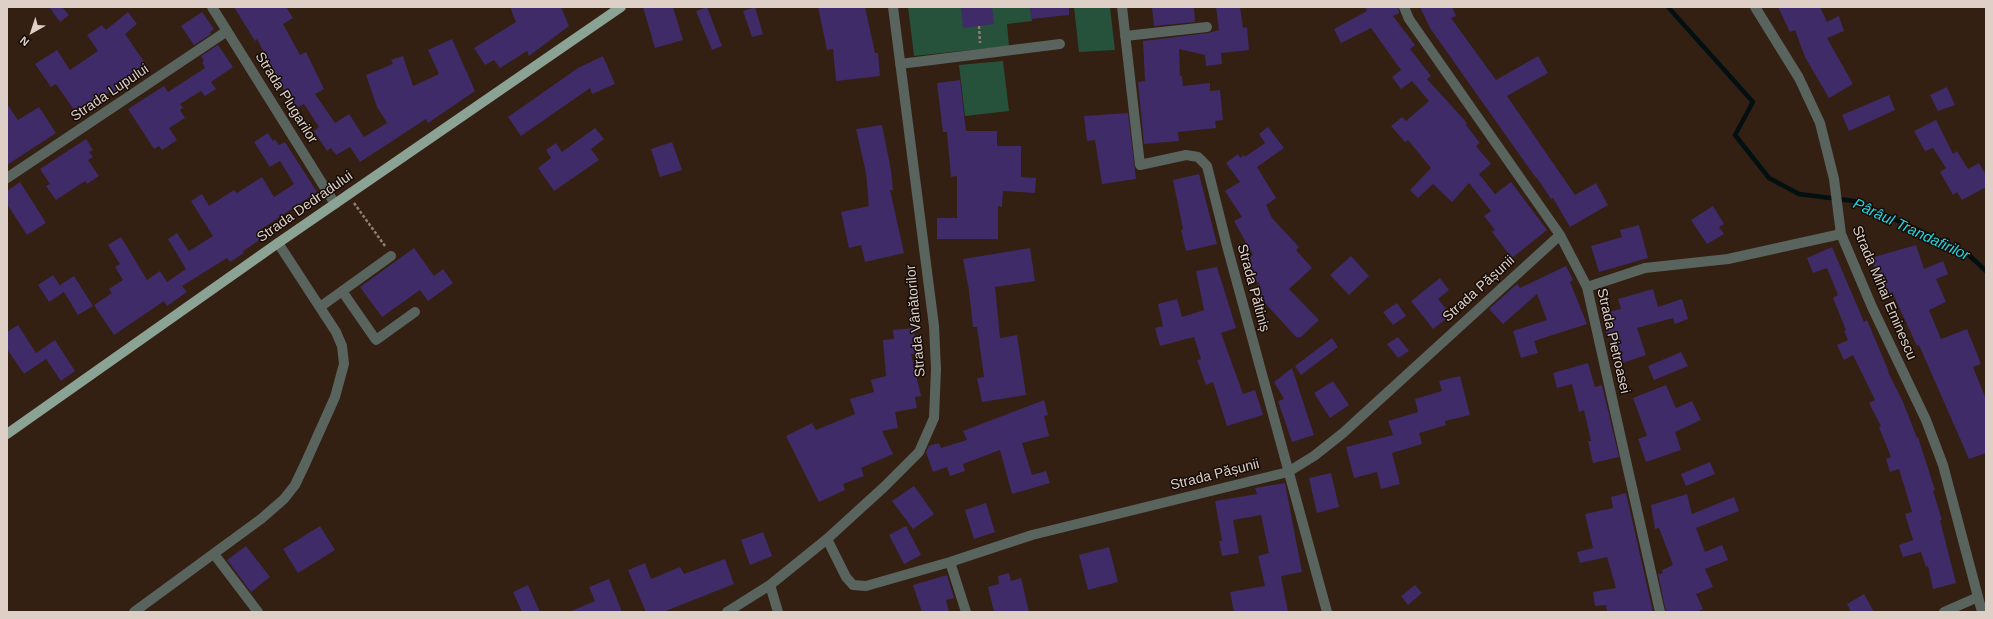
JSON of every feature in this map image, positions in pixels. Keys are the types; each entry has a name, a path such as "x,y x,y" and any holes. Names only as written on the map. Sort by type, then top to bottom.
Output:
{"main road":[{"name":"Strada Dedradului","path":"7,434 348,194 621,7"}],"street":[{"name":"Strada Plugarilor","path":"212,7 335,204"},
{"name":"Strada Vânătorilor","path":"727,612 770,585 826,539 884,487 919,452 934,418 936,369 934,326 893,7"},
{"name":"Strada Păltiniș","path":"1122,7 1140,165 1186,155 1198,157 1207,166 1227,246 1327,612"},
{"name":"Strada Pietroasei","path":"1404,7 1409,19 1560,235 1587,288 1660,612"},
{"name":"Strada Mihai Eminescu","path":"1755,7 1799,78 1820,123 1834,179 1838,217 1842,234 1872,307 1926,420 1937,450 1982,612"},
{"path":"1125,36 1207,27"},
{"name":"Strada Lupului","path":"7,178 228,31"},
{"path":"900,64 1060,44"},
{"path":"1587,288 1645,268 1728,259 1842,234"},
{"name":"Strada Pășunii","path":"826,539 846,577 853,585 866,586 950,562 1032,535 1288,472 1314,456 1343,433 1560,235"},
{"path":"134,612 274,510 295,485 335,397 343,374 342,350 336,332 278,243"},
{"path":"320,307 391,256"},
{"path":"342,291 376,340 415,312"},
{"path":"214,554 258,612"},
{"path":"950,562 966,612"},
{"path":"770,585 778,612"},
{"path":"1944,612 1978,597"}],"path":[{"path":"979,26 981,54"},
{"path":"348,194 391,256"}],"green space":[{"path":"908,7 1030,7 1032,21 1007,24 1009,46 914,56"},
{"path":"1074,7 1110,7 1115,50 1079,52"},
{"path":"1003,61 1009,111 965,116 959,65"}],"building":[{"path":"49,7 62,7 69,15 60,22"},
{"path":"234,7 286,7 293,18 283,24 300,55 306,52 324,89 315,94 335,123 349,114 364,137 387,123 377,107 366,75 393,64 391,60 403,56 413,86 439,74 428,50 452,39 475,91 428,123 426,119 360,162 350,147 336,155 331,148 327,151 314,131 319,127 304,104 294,109 257,39 255,41"},
{"path":"510,7 561,7 569,26 529,56 527,51 500,68 494,60 485,65 474,48 516,22"},
{"path":"643,7 673,7 683,40 655,48"},
{"path":"707,7 722,46 712,50 696,11"},
{"path":"755,7 763,34 752,37 743,11"},
{"path":"818,7 865,7 875,53 878,53 880,76 836,81 833,49 827,50"},
{"path":"961,7 992,7 994,24 963,28"},
{"path":"1030,7 1069,7 1069,15 1031,19"},
{"path":"1152,7 1194,7 1195,22 1154,26"},
{"path":"1216,7 1240,7 1243,28 1247,27 1249,50 1221,53 1222,64 1206,66 1205,55 1179,49 1180,76 1182,76 1183,86 1210,83 1210,91 1220,90 1223,120 1215,121 1216,128 1178,132 1179,141 1144,144 1138,82 1145,81 1143,41 1208,33 1219,30"},
{"path":"1365,7 1398,7 1399,13 1393,16 1415,45 1410,49 1431,76 1427,79 1467,123 1466,125 1480,143 1476,146 1491,164 1479,174 1495,194 1511,182 1547,230 1512,258 1492,232 1495,230 1484,216 1491,211 1469,183 1452,202 1433,184 1418,198 1410,190 1431,168 1408,140 1405,142 1391,126 1402,117 1406,121 1429,101 1412,81 1401,89 1392,77 1401,70 1371,28 1341,43 1334,29 1367,11"},
{"path":"1420,7 1452,7 1456,16 1451,18 1496,80 1538,56 1548,73 1507,96 1575,195 1596,183 1608,205 1570,227 1553,198 1551,199 1430,28"},
{"path":"1778,7 1820,7 1827,22 1839,16 1844,31 1827,38 1853,84 1829,98 1805,57 1795,30 1790,32"},
{"path":"128,12 137,24 125,34 149,69 115,93 113,90 77,114 56,84 51,87 35,64 57,50 70,70 98,51 87,35 102,25 106,30"},
{"path":"202,12 214,29 210,32 211,34 194,45 181,26"},
{"path":"218,45 233,67 211,82 216,89 205,96 201,91 180,104 183,108 180,110 185,118 169,128 177,140 162,150 159,146 154,149 128,109 164,86 168,92 205,68 202,62 204,61 201,56"},
{"path":"603,56 615,84 592,94 590,88 521,136 508,117 578,68"},
{"path":"960,80 966,131 997,131 997,146 1021,146 1021,177 1036,178 1035,193 1003,191 1002,207 998,206 998,239 937,239 937,218 957,218 957,176 951,177 947,132 943,132 937,83"},
{"path":"1947,87 1955,105 1938,111 1930,95"},
{"path":"1889,95 1895,110 1849,131 1842,115"},
{"path":"7,104 18,120 39,107 56,133 7,165"},
{"path":"1128,113 1136,179 1102,184 1095,140 1087,141 1084,116"},
{"path":"1936,120 1953,154 1957,151 1968,169 1979,163 1986,175 1986,187 1962,200 1957,192 1953,195 1940,172 1946,168 1933,148 1925,151 1914,131"},
{"path":"882,125 891,170 893,190 890,190 904,253 865,262 861,245 849,248 841,212 869,206 866,173 856,129"},
{"path":"1268,127 1284,148 1257,167 1276,198 1266,205 1272,218 1299,247 1296,250 1312,268 1289,289 1319,320 1301,337 1296,337 1254,291 1260,285 1242,265 1253,255 1234,221 1242,217 1225,191 1240,182 1226,163 1238,154 1240,158 1244,155 1245,157 1265,143 1259,134"},
{"path":"595,128 604,139 591,149 599,160 554,191 538,168 551,158 546,150 556,143 562,152"},
{"path":"268,133 273,141 275,139 279,145 285,142 317,192 260,230 264,237 243,251 244,253 230,262 227,258 182,286 187,292 167,306 164,301 114,335 94,305 112,293 109,289 123,280 115,267 120,264 108,245 121,237 147,280 160,271 167,282 186,269 168,239 177,233 189,251 213,236 191,201 202,194 209,206 234,190 237,193 262,177 274,197 294,184 280,161 270,167 254,142"},
{"path":"86,139 93,150 89,152 93,157 88,160 99,176 87,184 85,181 56,200 46,186 50,184 40,169"},
{"path":"672,142 682,170 660,177 651,149"},
{"path":"1199,174 1217,244 1186,251 1173,180"},
{"path":"20,182 46,223 27,235 7,204 7,191"},
{"path":"1713,206 1724,224 1719,227 1724,234 1707,244 1691,220"},
{"path":"1639,225 1648,258 1599,272 1591,246 1622,237 1620,230"},
{"path":"1916,245 1924,269 1943,261 1948,274 1936,279 1946,302 1929,310 1941,339 1967,329 1981,364 1973,367 1986,399 1986,453 1969,459 1919,345 1917,346 1892,292 1889,293 1878,271 1876,272 1871,258"},
{"path":"1832,247 1864,322 1867,320 1888,372 1903,402 1917,438 1918,437 1935,490 1933,491 1942,520 1940,520 1956,583 1933,589 1928,566 1926,567 1921,552 1903,557 1899,545 1913,540 1905,514 1912,512 1899,469 1890,472 1886,459 1891,457 1879,427 1881,426 1869,403 1875,400 1853,355 1844,360 1837,345 1848,340 1844,331 1846,330 1833,298 1838,295 1827,268 1813,273 1807,258"},
{"path":"414,248 434,276 443,269 453,283 428,301 420,290 382,317 360,287"},
{"path":"1030,248 1035,281 995,287 1000,338 1017,335 1026,395 982,402 977,378 984,377 977,327 973,327 969,290 963,259"},
{"path":"1351,256 1369,276 1349,295 1330,275"},
{"path":"1566,266 1573,280 1570,282 1587,324 1534,341 1538,353 1521,358 1513,331 1547,320 1537,294 1503,324 1489,309 1517,284 1520,288"},
{"path":"1217,267 1236,328 1221,333 1243,394 1255,390 1263,415 1227,426 1213,382 1206,385 1197,360 1201,359 1194,337 1160,346 1155,328 1163,326 1158,304 1177,299 1182,317 1204,310 1196,271"},
{"path":"53,275 61,287 60,285 74,276 93,306 78,315 64,292 49,302 38,285"},
{"path":"1440,278 1449,290 1438,299 1451,315 1433,329 1411,301"},
{"path":"1653,289 1658,307 1682,299 1688,319 1675,324 1673,318 1637,328 1646,355 1620,364 1610,335 1607,336 1601,314 1621,309 1618,299"},
{"path":"1397,303 1406,316 1393,325 1383,312"},
{"path":"18,325 36,353 55,340 75,371 61,381 46,359 24,374 7,349 7,332"},
{"path":"914,328 916,354 911,354 921,396 915,397 917,408 895,412 898,428 882,431 893,454 861,468 864,476 843,484 845,490 819,502 786,436 812,423 816,430 855,414 850,399 874,392 871,380 886,376 883,340 894,339 893,330"},
{"path":"1398,337 1409,351 1398,358 1387,344"},
{"path":"1332,338 1338,347 1301,375 1295,366"},
{"path":"1681,352 1688,366 1654,380 1648,366"},
{"path":"1588,363 1595,387 1602,385 1619,457 1593,463 1588,441 1591,441 1584,410 1579,412 1572,384 1557,388 1553,373"},
{"path":"1292,368 1314,435 1292,442 1278,401 1284,399 1274,382"},
{"path":"1460,376 1470,415 1445,421 1446,425 1419,433 1422,444 1392,453 1400,484 1381,489 1377,472 1354,478 1346,447 1393,435 1388,421 1418,412 1415,399 1442,391 1439,381"},
{"path":"1333,381 1349,405 1330,418 1314,393"},
{"path":"1666,385 1676,408 1692,401 1701,420 1675,432 1681,450 1646,462 1638,439 1647,436 1633,398"},
{"path":"1044,400 1048,415 1044,416 1049,436 1022,443 1032,475 1046,471 1050,483 1012,494 1000,450 963,464 965,471 950,476 947,467 933,472 926,452 929,446 939,443 941,448 967,440 963,431"},
{"path":"1710,462 1715,474 1686,486 1681,474"},
{"path":"1331,473 1339,507 1317,513 1309,478"},
{"path":"1285,483 1302,572 1281,576 1288,612 1234,612 1230,592 1265,586 1258,556 1269,553 1261,515 1233,520 1239,553 1222,556 1219,541 1222,541 1215,501 1257,494 1255,488"},
{"path":"914,486 934,514 913,529 892,501"},
{"path":"1626,493 1653,612 1607,612 1606,605 1595,606 1593,592 1616,588 1607,557 1580,563 1577,552 1593,548 1585,514 1613,508 1611,497"},
{"path":"1687,494 1692,514 1734,497 1739,511 1696,528 1705,552 1722,545 1728,560 1705,569 1713,587 1696,594 1703,609 1696,612 1666,612 1658,574 1663,573 1662,570 1673,565 1659,528 1655,529 1651,505"},
{"path":"986,503 995,532 974,539 965,510"},
{"path":"320,526 335,550 298,573 283,549"},
{"path":"906,526 921,555 904,564 889,535"},
{"path":"763,532 772,556 750,565 741,540"},
{"path":"246,546 270,577 251,592 227,560"},
{"path":"1109,547 1118,582 1088,590 1079,555"},
{"path":"725,559 734,584 663,612 646,612 628,570 645,563 651,579 680,567 684,574"},
{"path":"1009,573 1011,581 1021,578 1029,612 994,612 988,587 999,584 998,576"},
{"path":"947,575 954,598 946,600 949,612 922,612 913,585"},
{"path":"609,579 622,612 569,612 595,601 589,587"},
{"path":"528,585 540,612 522,612 513,592"},
{"path":"1415,585 1422,593 1408,605 1401,596"},
{"path":"1864,594 1874,612 1851,612 1847,604"}],"waterway":[{"name":"Pârâul Trandafirilor","path":"1668,7 1753,102 1735,135 1769,178 1799,194 1854,201 1927,234 1970,256 1986,271"}]}
